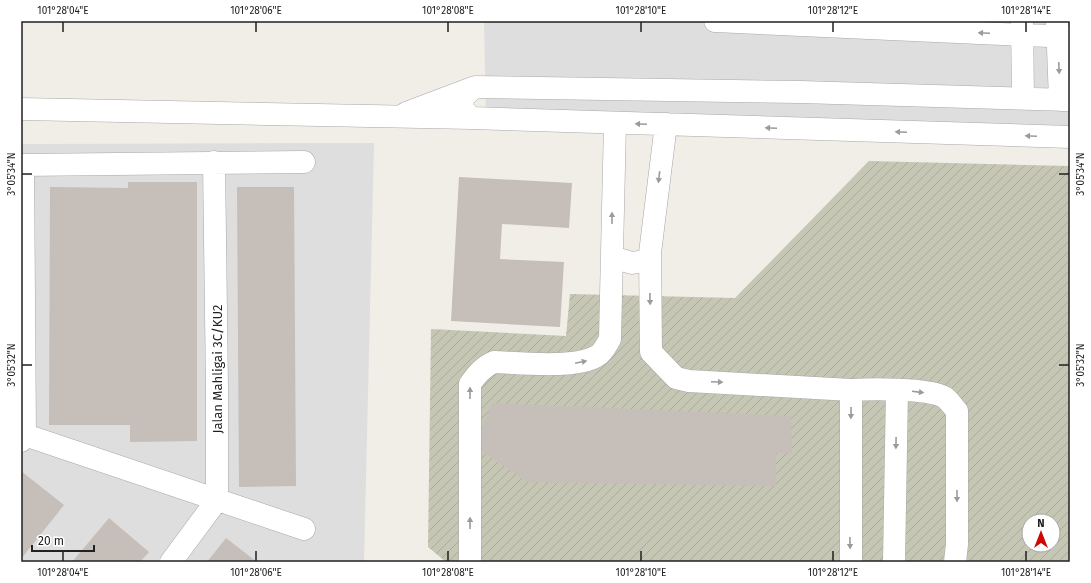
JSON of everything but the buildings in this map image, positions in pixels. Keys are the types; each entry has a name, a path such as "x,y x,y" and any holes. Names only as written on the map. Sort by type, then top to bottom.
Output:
{"street":[{"path":"395,117 475,87 1065,100 1062,31 1022,28 715,21"},
{"path":"1022,28 1023,98"},
{"path":"472,118 462,109 462,103 463,97 467,92 475,87"},
{"path":"21,109 472,118 1070,137"},
{"path":"470,562 470,384 477,373 485,366 494,362 570,364 585,362 599,356 610,339 615,123"},
{"path":"666,124 650,260 651,352 676,378 689,381 851,390 880,388 944,397 957,411 957,544 955,562"},
{"name":"Jalan Mahligai 3C/KU2","path":"214,162 218,387 217,500"},
{"path":"304,162 22,165 23,438 304,529"},
{"path":"612,257 632,263 650,260"},
{"path":"851,390 851,562"},
{"path":"894,562 897,390"},
{"path":"171,562 217,500"}],"shaded area":[{"path":"484,21 1070,21 1070,137 486,121"},
{"path":"374,143 364,562 21,562 21,144"},
{"path":"869,161 1070,166 1070,562 446,562 428,547 431,329 566,336 570,294 735,298"}]}
